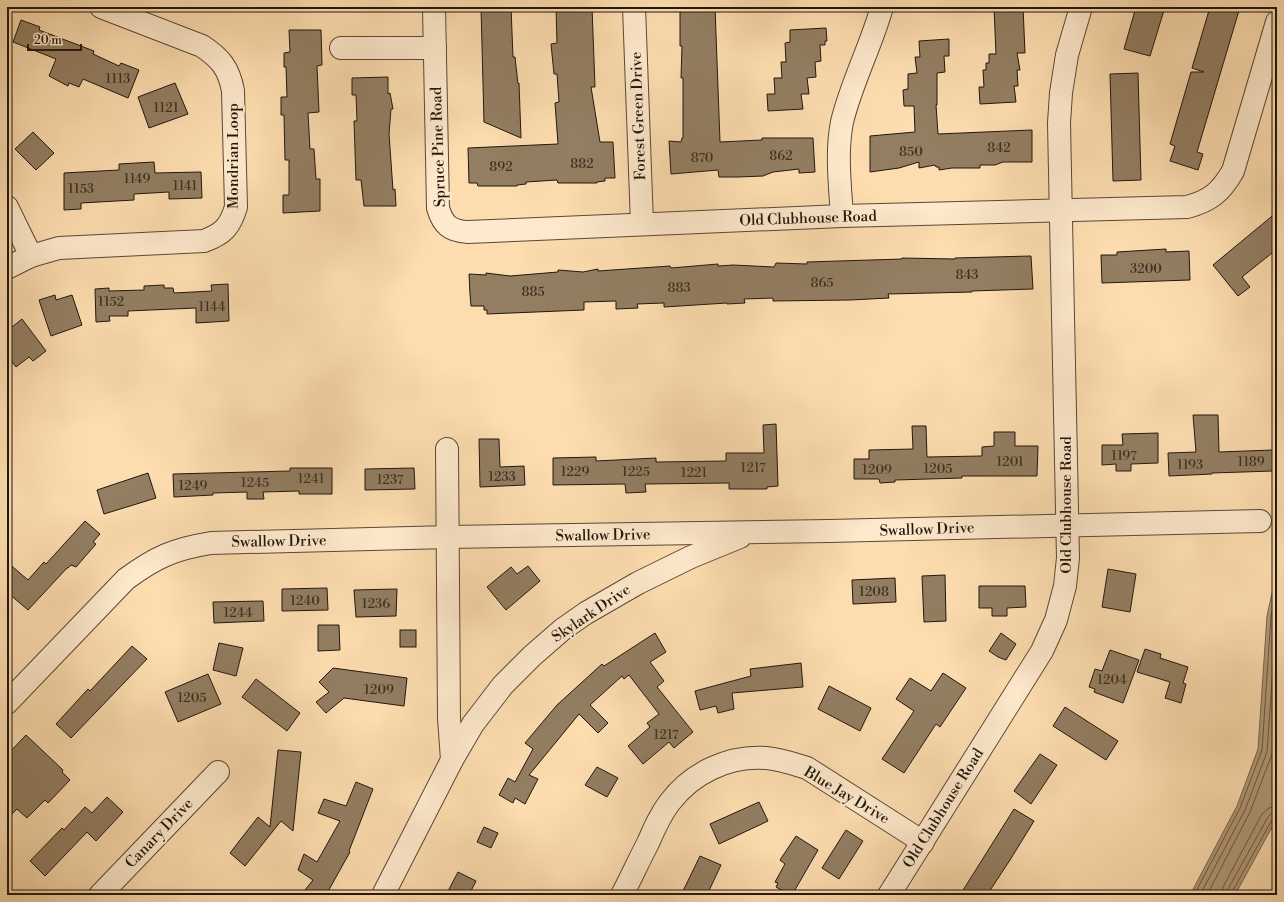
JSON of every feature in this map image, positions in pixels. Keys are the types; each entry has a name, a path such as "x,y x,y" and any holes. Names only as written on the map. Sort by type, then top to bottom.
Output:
{"street":[{"name":"Mondrian Loop","path":"7,268 30,256 60,248 204,241 215,237 226,230 232,219 236,207 234,91 231,79 224,65 214,54 202,46 101,7"},
{"name":"Spruce Pine Road","path":"434,7 438,208 441,218 448,226 458,231 554,228"},
{"name":"Forest Green Drive","path":"634,7 642,224"},
{"path":"842,216 839,148 842,123 882,7"},
{"name":"Old Clubhouse Road","path":"889,895 1042,650 1056,620 1065,586 1068,558 1060,123 1061,93 1067,55 1081,7"},
{"path":"1062,210 1187,207 1199,204 1213,196 1225,185 1233,171 1277,22"},
{"path":"341,48 435,48"},
{"path":"7,207 30,256"},
{"name":"Old Clubhouse Road","path":"554,228 842,216 1062,210"},
{"path":"447,449 449,718 452,760"},
{"name":"Swallow Drive","path":"7,703 126,579 146,564 168,553 187,547 211,543 1260,521"},
{"name":"Skylark Drive","path":"383,895 452,760 473,724 503,685 532,656 563,629 586,613 638,583 691,557 752,532"},
{"name":"Blue Jay Drive","path":"622,895 658,822 670,802 684,786 698,775 722,764 743,759 765,758 786,761 807,768 923,842"},
{"name":"Canary Drive","path":"100,895 218,772"}],"water":[{"path":"1277,570 1277,818 1235,895 1190,895 1237,806 1258,749 1267,616"}],"building":[{"path":"481,7 511,7 513,57 515,57 518,84 519,83 521,138 484,122"},
{"path":"556,7 592,7 595,87 591,87 600,142 613,142 615,178 605,178 605,181 597,183 558,183 557,180 526,182 526,184 517,186 478,186 477,183 469,183 468,148 558,144 555,103 559,102 557,74 554,74 551,44 557,43"},
{"path":"680,7 715,7 720,142 762,140 762,138 813,138 815,172 799,173 799,169 773,172 763,176 738,177 719,177 718,170 671,174 669,141 681,142 683,138 683,78 681,78 682,46 680,46"},
{"path":"994,7 1023,7 1025,53 1017,53 1020,70 1017,70 1018,86 1014,86 1016,102 980,104 979,87 984,87 983,70 986,70 986,63 989,63 989,54 996,54"},
{"path":"1136,7 1165,7 1150,56 1124,49"},
{"path":"1210,7 1240,7 1197,152 1203,154 1198,170 1170,161 1175,146 1170,144 1191,72 1204,72 1192,68"},
{"path":"21,20 40,27 39,30 94,51 93,54 119,66 121,63 139,70 128,98 83,79 79,87 69,83 68,86 49,76 56,59 13,42"},
{"path":"826,28 827,41 825,41 825,45 820,45 821,61 815,62 816,77 807,78 809,94 801,94 803,109 768,111 767,94 775,94 774,78 782,78 781,62 786,62 785,43 790,42 790,30"},
{"path":"289,30 321,30 322,65 317,66 319,112 308,113 310,149 314,149 316,179 320,179 320,211 283,213 283,195 289,195 289,160 285,160 284,115 281,115 281,97 287,97 284,53 290,52"},
{"path":"949,39 949,56 944,56 945,72 937,73 936,105 938,134 1032,130 1032,162 1003,162 995,165 980,165 980,168 952,168 939,170 939,167 936,167 935,165 919,168 919,162 899,168 870,172 870,136 915,132 914,106 904,106 903,90 908,89 908,74 917,73 915,57 920,57 919,41"},
{"path":"1138,73 1141,180 1113,181 1110,74"},
{"path":"388,77 388,94 390,93 393,109 391,109 389,134 393,190 395,189 396,206 364,206 361,180 356,180 354,121 357,121 356,95 352,95 352,78"},
{"path":"175,83 188,114 149,128 138,97"},
{"path":"33,132 54,153 36,170 15,149"},
{"path":"154,162 155,173 201,172 202,198 169,199 169,192 134,194 134,200 81,203 81,209 64,210 64,173 119,170 119,164"},
{"path":"1277,212 1277,249 1242,277 1250,287 1238,296 1213,265"},
{"path":"1166,249 1166,252 1189,251 1190,280 1102,283 1101,255 1117,255 1117,252"},
{"path":"1031,256 1033,289 888,294 889,298 850,300 773,301 773,298 744,299 745,303 664,307 664,303 637,304 638,308 616,309 616,301 584,302 584,310 487,314 487,310 484,310 484,306 471,306 469,274 486,275 486,273 510,276 558,272 558,270 583,272 598,269 598,271 670,266 671,268 718,264 718,266 733,265 774,267 776,263 807,264 807,262 902,258 955,259"},
{"path":"228,284 229,321 196,323 196,308 128,311 128,316 109,316 110,321 96,322 95,289 109,288 109,291 144,290 144,286 164,285 164,288 173,288 174,293 212,291 211,285"},
{"path":"55,295 56,300 72,295 82,325 51,336 39,300"},
{"path":"22,319 46,351 33,361 29,357 16,367 7,355 7,331"},
{"path":"1193,415 1218,415 1219,452 1273,450 1273,471 1169,476 1168,453 1196,452"},
{"path":"776,424 778,486 767,487 767,489 729,489 729,483 645,484 646,492 626,493 625,484 553,485 553,458 596,457 596,461 656,458 656,462 726,461 726,453 764,453 763,425"},
{"path":"912,426 926,426 927,457 982,456 982,447 994,446 994,432 1015,432 1015,446 1038,446 1037,476 962,476 962,478 895,480 895,482 880,483 879,479 854,479 854,459 869,459 869,450 913,449"},
{"path":"1158,433 1158,463 1131,464 1131,471 1116,471 1116,464 1102,465 1102,445 1123,445 1122,434"},
{"path":"479,439 499,439 500,467 524,466 525,485 480,487"},
{"path":"290,468 332,468 332,494 299,494 299,491 263,492 264,499 247,499 247,492 213,493 213,495 174,497 173,474 290,471"},
{"path":"414,468 415,489 365,490 365,469"},
{"path":"148,473 156,498 104,514 97,490"},
{"path":"85,521 100,534 93,542 96,544 76,567 71,565 67,568 28,610 7,592 7,562 28,580 44,562 46,564"},
{"path":"528,566 540,581 506,610 487,587 511,567 517,574"},
{"path":"1108,569 1136,574 1130,612 1102,607"},
{"path":"945,575 946,621 924,622 922,576"},
{"path":"895,578 896,602 853,604 852,580"},
{"path":"979,586 1025,586 1026,607 1007,608 1007,616 992,616 992,608 979,608"},
{"path":"327,588 328,610 282,611 282,589"},
{"path":"397,589 396,616 356,617 354,590"},
{"path":"263,601 264,621 214,623 213,602"},
{"path":"318,625 339,625 340,650 318,651"},
{"path":"400,630 416,630 416,647 400,647"},
{"path":"655,633 666,652 650,662 664,681 657,687 693,732 674,748 669,742 643,764 628,746 650,727 647,723 659,714 629,675 624,679 622,676 590,705 608,723 598,733 579,714 529,775 538,779 525,804 515,798 513,803 499,795 508,778 515,782 533,749 525,743 557,705 602,664 604,666"},
{"path":"1001,633 1016,644 1006,660 989,651"},
{"path":"219,643 243,648 236,676 213,670"},
{"path":"132,646 147,659 71,738 56,724 88,689 90,691"},
{"path":"1145,649 1161,654 1160,658 1188,667 1183,683 1186,684 1181,703 1165,698 1170,682 1137,672"},
{"path":"1110,650 1139,660 1123,703 1094,692 1095,689 1089,687 1095,669 1102,671"},
{"path":"801,663 803,687 732,693 734,709 718,713 716,706 700,710 695,691 751,676 750,669"},
{"path":"333,668 407,678 404,706 344,698 326,713 316,702 329,692 319,682"},
{"path":"943,673 966,688 940,727 936,724 904,773 882,759 914,711 896,699 910,678 931,691"},
{"path":"208,674 221,704 178,722 165,692"},
{"path":"256,679 300,713 287,731 242,697"},
{"path":"829,686 871,708 860,731 818,709"},
{"path":"1065,707 1118,741 1106,760 1053,726"},
{"path":"26,735 63,770 62,772 70,780 48,803 45,800 27,818 17,809 7,819 7,755"},
{"path":"278,750 301,752 293,831 281,821 245,866 230,853 258,817 270,827"},
{"path":"1040,754 1057,765 1031,804 1014,791"},
{"path":"597,767 618,778 607,797 585,785"},
{"path":"356,782 373,789 349,851 350,852 326,895 301,895 313,880 298,870 304,854 317,862 340,821 318,813 324,799 346,806"},
{"path":"107,797 123,812 96,841 87,832 45,876 30,861 62,828 64,830 85,807 92,813"},
{"path":"759,802 768,821 719,844 710,824"},
{"path":"1014,809 1034,821 1010,860 987,895 960,895"},
{"path":"484,827 498,833 491,848 477,842"},
{"path":"846,830 863,841 839,879 822,868"},
{"path":"796,836 818,850 792,895 790,895 776,887 778,883 775,882 785,864 780,860"},
{"path":"700,856 721,865 707,895 681,895"},
{"path":"458,872 476,881 469,895 446,895"}]}
